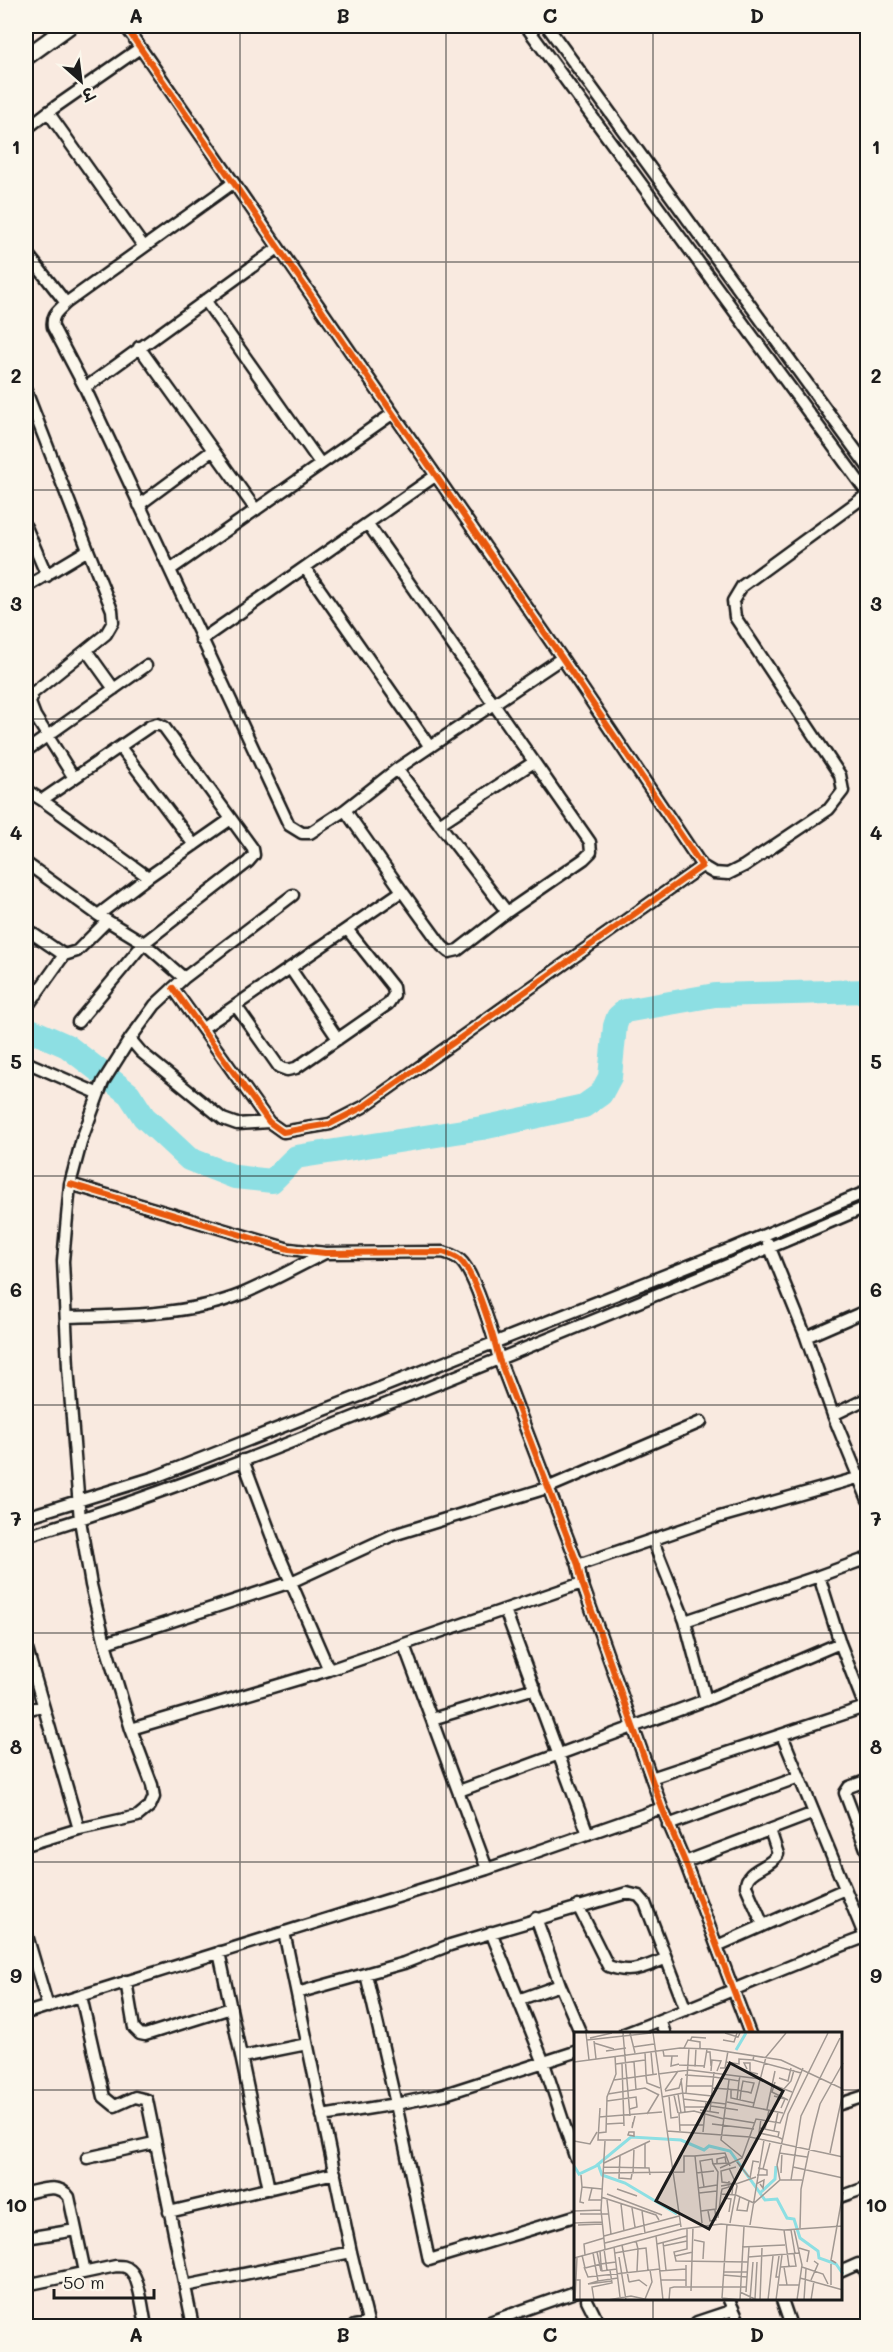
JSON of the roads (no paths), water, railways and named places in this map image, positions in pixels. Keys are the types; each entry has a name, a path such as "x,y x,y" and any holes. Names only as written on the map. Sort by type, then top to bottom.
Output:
{"main road":[{"path":"26,57 69,26"}],"street":[{"path":"26,129 132,37 562,658 702,866 714,873 728,874 744,866 829,808 843,791 840,775 735,617 733,601 742,586 867,494 526,26"},
{"path":"547,26 867,466"},
{"path":"48,112 144,247"},
{"path":"233,183 66,303 55,313 52,327 85,388 289,825 302,833 310,833 345,810 397,769 562,658"},
{"path":"85,388 278,248"},
{"path":"26,252 66,303"},
{"path":"205,300 320,463"},
{"path":"140,347 256,510"},
{"path":"26,391 112,610 113,622 106,634 33,693 30,704 74,778"},
{"path":"170,570 392,414"},
{"path":"139,505 213,450"},
{"path":"201,640 435,476"},
{"path":"345,810 442,946 449,952 458,950 591,852 590,842 368,524"},
{"path":"26,527 46,576"},
{"path":"26,587 88,550"},
{"path":"305,568 430,747"},
{"path":"86,650 114,689"},
{"path":"26,751 146,666"},
{"path":"42,800 150,726 157,724 164,727 253,849 254,855 144,943 78,1022"},
{"path":"120,747 194,845"},
{"path":"440,824 534,762"},
{"path":"397,769 507,912"},
{"path":"26,790 148,877"},
{"path":"27,1007 64,955 77,951 103,918 148,877 231,819"},
{"path":"26,863 103,918 144,943 184,978"},
{"path":"173,988 269,1122 283,1132 330,1124 363,1107 702,866"},
{"path":"203,1028 402,891"},
{"path":"26,1845 79,1828 138,1816 150,1806 154,1797 153,1785 131,1729 105,1643 91,1585 80,1520 63,1243 70,1184 82,1139 103,1082 155,1005 184,978 293,895"},
{"path":"26,928 64,955"},
{"path":"236,1006 279,1066 287,1070 297,1068 388,1004 394,995 393,987 347,929"},
{"path":"290,968 338,1039"},
{"path":"26,987 37,994"},
{"path":"127,1044 141,1052 223,1119 237,1124 269,1122"},
{"path":"26,1062 97,1094"},
{"path":"70,1184 289,1249 325,1253 443,1252 459,1258 469,1269 499,1359 578,1565 582,1583 662,1809 685,1862 749,2032"},
{"path":"26,1517 154,1477 765,1234 867,1191"},
{"path":"26,1536 80,1520 243,1460 499,1359 867,1206"},
{"path":"765,1234 806,1337 833,1415 863,1476 867,1500"},
{"path":"66,1317 106,1316 200,1307 242,1294 325,1253"},
{"path":"806,1337 867,1310"},
{"path":"833,1415 867,1398"},
{"path":"105,1643 291,1582 393,1534 547,1488 701,1422"},
{"path":"243,1460 291,1582 329,1670"},
{"path":"578,1565 716,1518 863,1476"},
{"path":"653,1541 685,1621 706,1700"},
{"path":"685,1621 867,1558"},
{"path":"651,1778 866,1709 840,1643 819,1576"},
{"path":"131,1729 329,1670 582,1583"},
{"path":"505,1610 588,1834"},
{"path":"459,1791 706,1700 840,1643"},
{"path":"404,1645 487,1869"},
{"path":"26,1646 79,1828"},
{"path":"432,1719 535,1688"},
{"path":"26,1710 42,1706"},
{"path":"629,2032 866,1936 782,1735"},
{"path":"668,1825 799,1777"},
{"path":"867,1780 849,1788 845,1793 867,1854"},
{"path":"26,2013 487,1869 662,1809"},
{"path":"685,1862 814,1814"},
{"path":"763,1925 746,1886 746,1880 750,1875 768,1865 778,1854 770,1830"},
{"path":"717,1946 845,1889"},
{"path":"297,1993 404,1963 450,1945 536,1918 627,1893 639,1896 648,1909 686,2010"},
{"path":"578,1906 608,1966 622,1971 635,1971 665,1959"},
{"path":"536,1918 560,1985 580,2032"},
{"path":"26,1932 48,2007"},
{"path":"284,1932 351,2252 369,2325 354,2326"},
{"path":"491,1932 544,2063 574,2154"},
{"path":"219,1952 269,2189"},
{"path":"366,1974 429,2260 574,2216"},
{"path":"126,1982 134,2028 140,2034 145,2035 231,2008"},
{"path":"518,2000 560,1985"},
{"path":"81,1996 102,2092 109,2103 115,2106 135,2097 147,2100 193,2326"},
{"path":"660,2020 664,2032"},
{"path":"242,2057 307,2044"},
{"path":"322,2116 446,2094 574,2052"},
{"path":"842,2103 867,2095"},
{"path":"87,2158 154,2143"},
{"path":"169,2212 335,2173"},
{"path":"842,2196 867,2187"},
{"path":"26,2193 56,2188 63,2189 69,2197 85,2272"},
{"path":"26,2238 76,2230"},
{"path":"185,2286 351,2252"},
{"path":"842,2271 858,2264 865,2270 867,2279"},
{"path":"26,2285 125,2266 132,2271 136,2279 146,2326"},
{"path":"478,2326 574,2292"},
{"path":"588,2301 600,2326"},
{"path":"782,2301 791,2326"},
{"path":"693,2326 731,2305 741,2326"}],"waterway":[{"path":"26,1028 67,1046 129,1094 144,1117 189,1159 235,1177 272,1181 296,1157 482,1128 584,1106 601,1094 610,1077 615,1026 618,1017 625,1011 715,995 868,991"}]}
